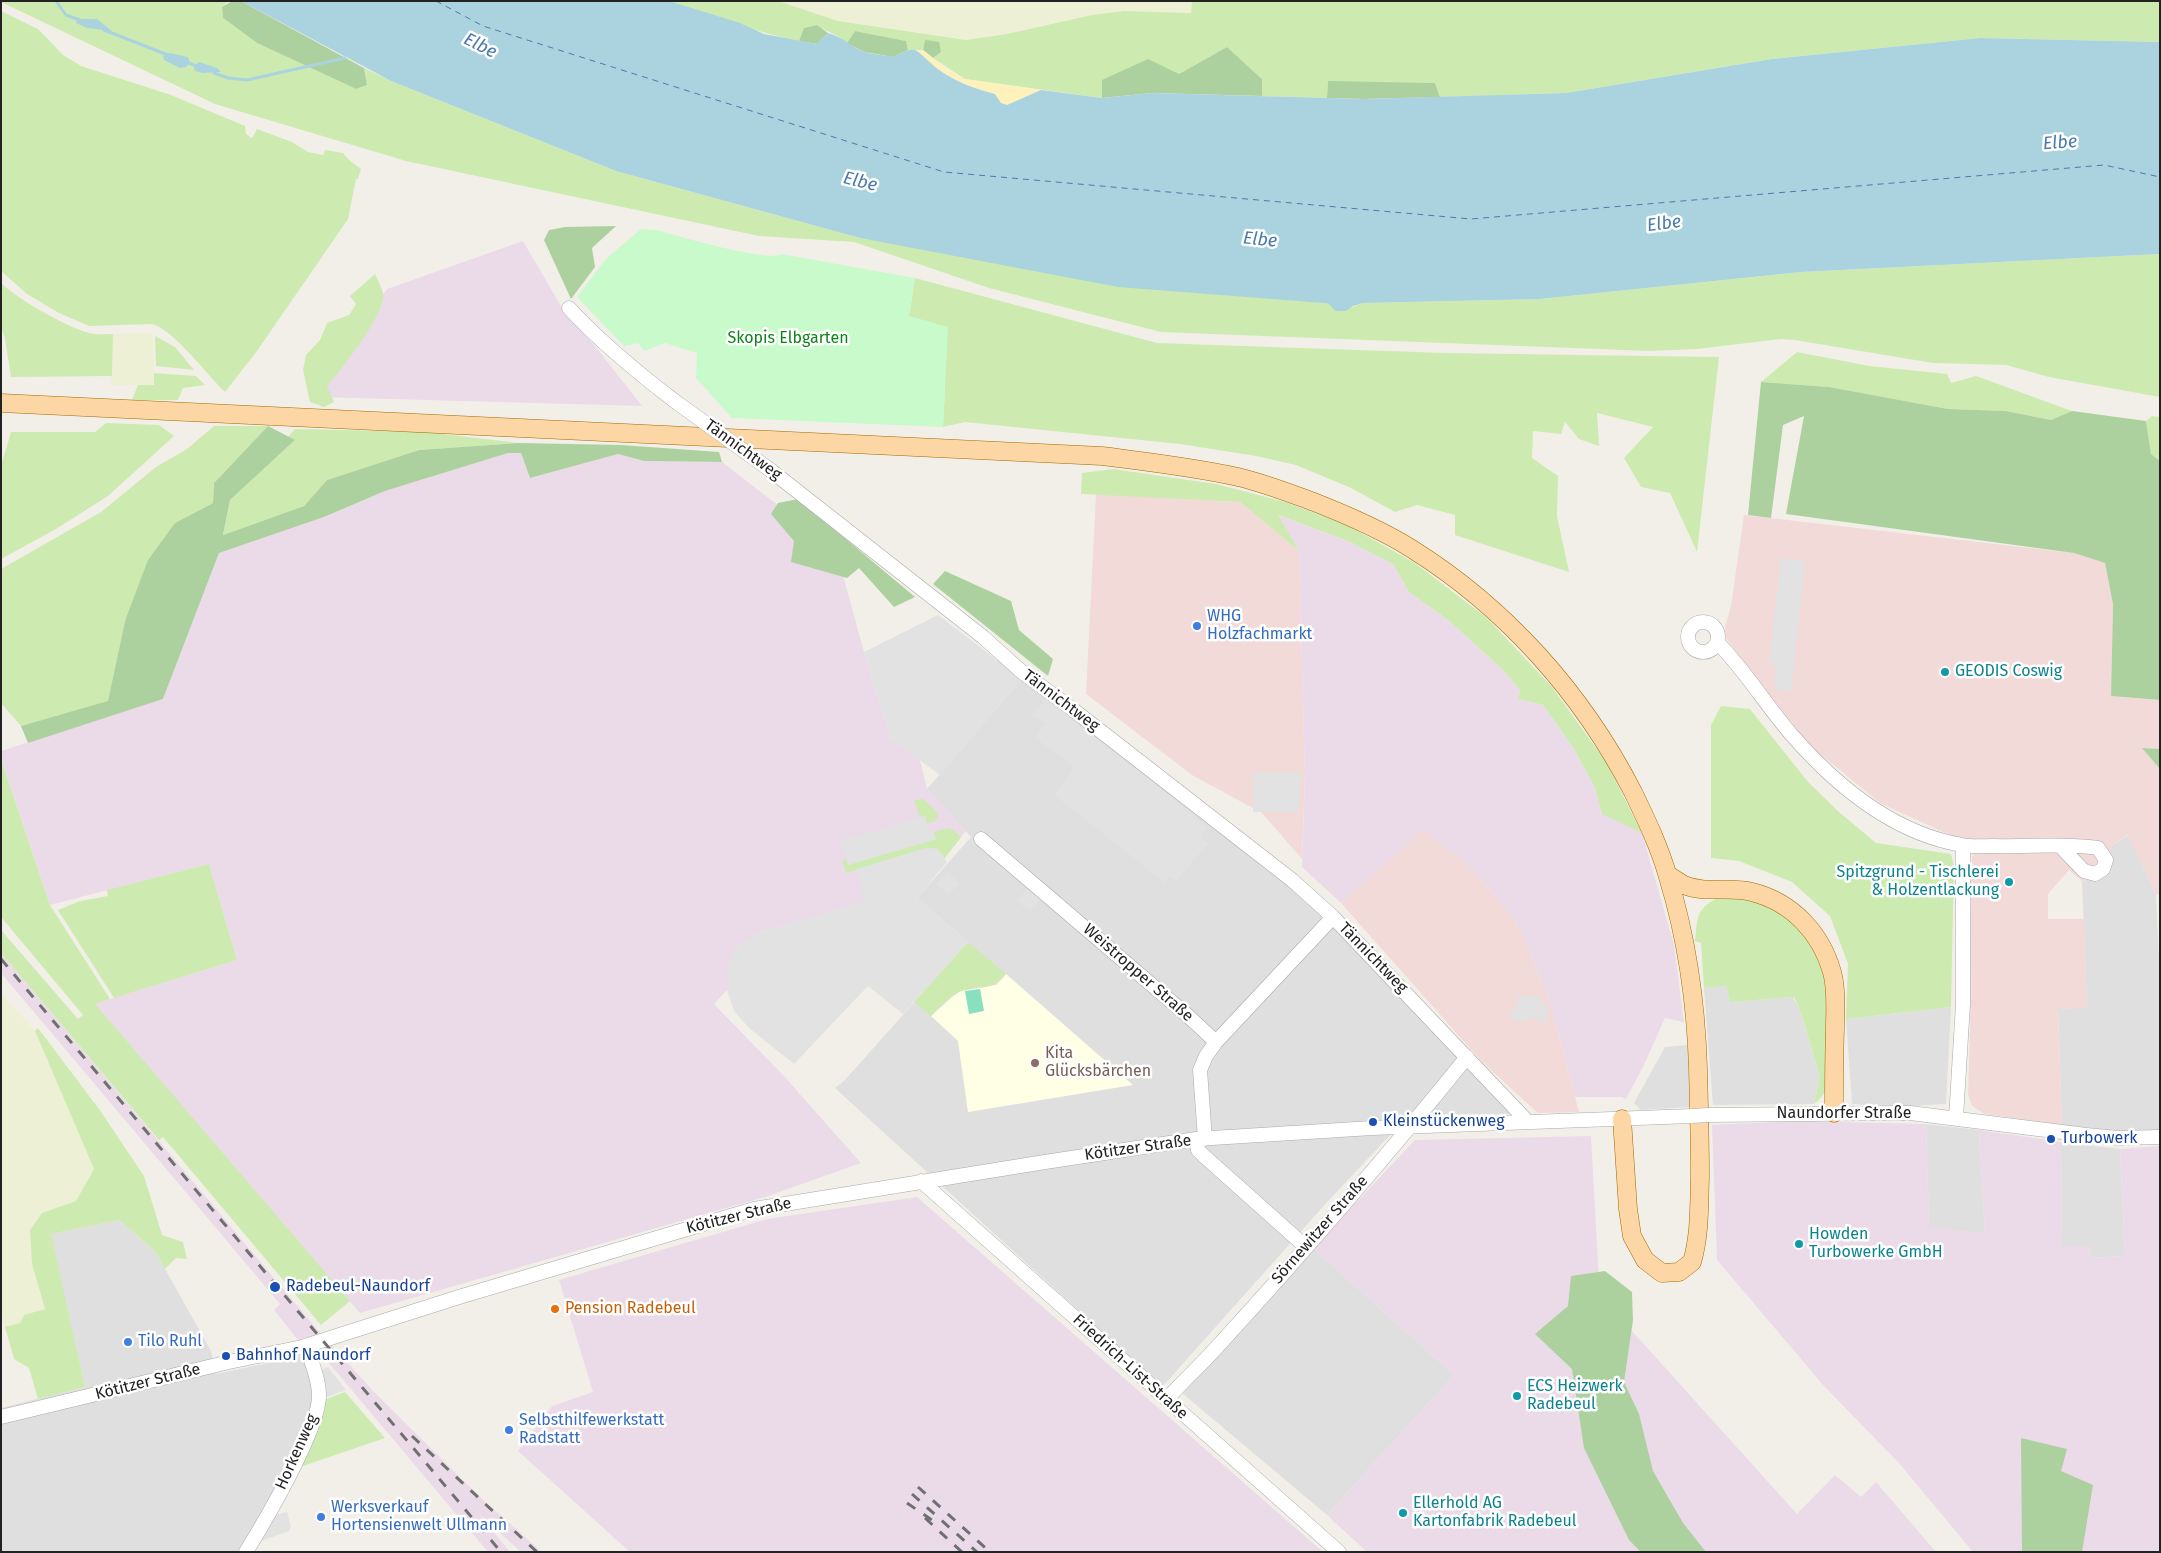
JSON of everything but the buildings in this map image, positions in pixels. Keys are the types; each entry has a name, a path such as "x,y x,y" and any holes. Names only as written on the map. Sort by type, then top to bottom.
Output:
{"main road":[{"path":"4,403 1102,456 1172,465 1239,477 1289,493 1341,513 1411,548 1470,590 1528,643 1578,701 1615,757 1645,817 1668,875 1691,973 1697,1040 1700,1174 1699,1222 1696,1250 1692,1262 1679,1272 1662,1273 1644,1260 1632,1236 1628,1209 1622,1119"},
{"path":"1668,875 1685,885 1705,890 1733,889 1752,892 1770,898 1789,908 1805,922 1821,944 1832,973 1835,1003 1834,1114"}],"street":[{"name":"Tännichtweg","path":"569,308 589,330 641,376 769,469 983,638 1022,672 1292,880 1333,918 1528,1122"},
{"path":"1717,642 1735,660 1791,734 1858,800 1889,820 1912,830 1963,846 2060,846"},
{"name":"Weistropper Straße","path":"981,839 1216,1042"},
{"path":"1956,1118 1964,1004 1963,846"},
{"path":"1306,1248 1198,1150 1201,1139 1200,1070 1206,1056 1216,1042 1333,918"},
{"name":"Sörnewitzer Straße","path":"1167,1399 1216,1349 1306,1248 1467,1057"},
{"name":"Naundorfer Straße","path":"1528,1122 1708,1114 1910,1114 2118,1138 2160,1137"},
{"name":"Kötitzer Straße","path":"1,1417 229,1362 306,1346 459,1297 754,1209 921,1181 1201,1139 1372,1128 1528,1122"},
{"name":"Friedrich-List-Straße","path":"921,1181 1340,1552"},
{"name":"Horkenweg","path":"246,1552 313,1424 320,1396 306,1346"}],"shaded area":[{"path":"778,1 1192,1 1192,13 1124,11 1092,15 1007,34 966,40 838,21"},
{"path":"523,241 565,313 595,346 642,406 319,397 311,392 387,289"},
{"path":"153,333 155,385 111,385 113,334"},
{"path":"508,453 521,453 530,478 618,454 644,461 722,462 836,550 864,652 891,739 920,760 927,789 966,831 944,859 865,902 758,933 727,971 727,990 714,1004 783,1075 861,1163 768,1196 360,1313 94,1004 237,960 209,864 50,905 1,759 1,751 163,699 219,553 324,517 385,491"},
{"name":"WHG Holzfachmarkt","path":"1096,494 1240,502 1299,551 1305,775 1302,859 1262,813 1192,775 1086,694"},
{"path":"1277,515 1348,541 1393,564 1409,592 1448,620 1503,670 1520,690 1518,699 1543,705 1574,749 1595,788 1602,813 1642,833 1674,945 1684,1022 1665,1018 1626,1099 1621,1097 1575,1097 1551,1006 1525,939 1508,910 1470,868 1423,830 1341,903 1302,867 1305,775 1299,551"},
{"path":"1744,515 2074,553 2105,563 2113,604 2111,696 2160,700 2160,749 2143,748 2160,769 2160,894 2156,895 2128,835 2111,846 2111,874 2082,881 2069,870 2048,894 2048,919 2084,919 2087,1008 2058,1009 2062,1125 1985,1114 1972,1106 1968,1095 1971,871 1974,841 1943,832 1880,803 1814,749 1775,705 1723,634 1731,606"},
{"path":"1781,558 1805,561 1791,691 1774,689 1776,665 1769,664"},
{"path":"938,615 1022,679 940,775 891,739 864,652"},
{"path":"1022,679 1313,893 1513,1114 1409,1115 1329,1200 1162,1387 835,1088 844,1081 968,942 917,898 971,837 927,789"},
{"path":"1045,698 1158,786 1207,827 1201,835 1208,843 1176,882 1170,877 1165,883 1054,795 1074,767 1035,738 1045,724 1032,715"},
{"path":"1253,772 1301,773 1299,812 1253,812"},
{"path":"925,816 930,833 934,832 936,839 848,865 841,841"},
{"path":"1423,829 1470,868 1508,910 1525,939 1551,1006 1579,1112 1538,1113 1482,1062 1341,903"},
{"path":"2129,835 2156,895 2160,984 2160,1135 2120,1140 2062,1125 2058,1009 2087,1007 2082,881 2110,874 2111,846"},
{"path":"926,848 938,849 947,862 917,898 968,942 903,1014 868,986 794,1064 749,1028 734,1011 727,990 727,971 735,949 758,933 864,902 857,869"},
{"path":"947,872 960,883 949,895 936,884"},
{"path":"1028,888 1041,899 1030,912 1017,901"},
{"path":"1,953 316,1328 375,1393 484,1501 542,1552 521,1552 479,1514 510,1552 488,1552 307,1337 298,1340 274,1310 280,1304 1,973"},
{"name":"Kita Glücksbärchen","path":"1006,974 1133,1085 968,1112 958,1041 931,1016 961,991 996,985"},
{"path":"1726,984 1730,1002 1793,997 1801,1013 1820,1077 1814,1104 1713,1105 1704,988"},
{"path":"1,993 35,1031 94,1169 76,1201 42,1213 32,1264 45,1309 24,1315 20,1323 5,1327 1,1313"},
{"path":"1519,995 1542,997 1541,1004 1548,1005 1547,1023 1539,1022 1539,1018 1530,1017 1530,1021 1510,1020 1511,1012 1518,1003"},
{"path":"1951,1007 1946,1104 1894,1107 1852,1104 1846,1019"},
{"path":"1688,1045 1690,1107 1641,1110 1634,1103 1665,1047"},
{"path":"1795,1121 1926,1124 1929,1226 1985,1234 1979,1130 2061,1142 2062,1246 2089,1246 2090,1258 2125,1256 2120,1149 2160,1146 2160,1552 1973,1552 1898,1462 1824,1386 1717,1260 1712,1125"},
{"path":"1926,1124 1979,1130 1985,1234 1929,1227"},
{"path":"1591,1136 1601,1316 1633,1332 1797,1514 1835,1475 1861,1497 1876,1482 1936,1552 1367,1552 1327,1515 1454,1375 1313,1248 1415,1140"},
{"path":"2061,1142 2120,1149 2125,1256 2090,1258 2089,1246 2062,1246"},
{"path":"917,1197 1323,1552 630,1552 518,1451 552,1406 593,1392 559,1280 767,1219"},
{"path":"119,1220 155,1251 211,1351 216,1374 305,1355 315,1391 313,1412 244,1552 1,1552 1,1408 85,1387 50,1234"},
{"path":"1313,1248 1454,1375 1327,1515 1182,1393"},
{"path":"328,1367 346,1390 324,1398 320,1370"},
{"path":"287,1512 291,1526 289,1531 258,1542 272,1516"}],"green space":[{"path":"229,1 222,7 223,18 257,43 356,89 367,85 364,68 391,81 616,171 860,238 1323,303 1329,304 1333,308 1349,308 1363,303 1540,299 1801,272 2160,254 2160,397 2049,377 2006,365 1933,363 1781,339 1697,349 1649,351 1161,332 989,288 854,242 759,236 406,161 215,104 1,2"},
{"path":"232,1 241,1 364,68 367,85 356,89 257,43 223,18 222,7"},
{"path":"669,1 778,1 838,21 966,40 1007,34 1092,15 1124,11 1191,13 1192,1 2160,1 2160,42 1980,38 1772,59 1566,93 1440,97 1435,83 1328,82 1327,98 1262,96 1262,79 1227,47 1179,74 1102,80 1102,98 965,79 933,58 941,52 925,40 923,50 908,50 906,41 855,31 847,43 817,25 804,28 799,41 749,28"},
{"path":"1,11 38,29 63,55 81,66 171,95 245,126 246,134 252,138 257,129 292,142 308,152 323,155 325,150 343,153 361,169 358,179 356,179 348,219 257,351 225,392 180,343 160,328 152,324 89,326 59,313 27,294 1,271"},
{"path":"817,25 828,33 817,44 799,41 804,28"},
{"path":"855,31 906,41 908,50 893,57 864,52 847,43"},
{"path":"925,40 939,42 941,52 933,58 923,50"},
{"path":"1227,47 1262,79 1262,96 1152,93 1102,98 1102,80 1148,59 1179,74"},
{"path":"1328,81 1435,83 1440,97 1327,98"},
{"path":"616,226 592,248 595,267 571,299 544,240 549,230 565,227"},
{"name":"Skopis Elbgarten","path":"641,229 656,230 741,252 773,256 781,254 915,278 909,316 948,327 943,427 732,418 696,378 697,353 665,343 644,351 638,343 624,346 577,297 606,259"},
{"path":"375,274 383,294 381,305 361,342 327,386 334,402 324,407 310,402 303,370 306,355 320,340 327,323 349,315 356,304 350,296"},
{"path":"915,278 1157,343 1445,353 1719,357 1697,552 1670,493 1641,487 1624,458 1653,427 1597,413 1599,446 1579,439 1565,422 1561,434 1533,431 1532,458 1558,476 1557,516 1569,572 1455,535 1455,515 1417,505 1395,512 1351,488 1296,465 1256,456 1180,444 965,422 943,427 945,387 909,316"},
{"path":"1,283 30,304 68,325 92,334 113,334 112,376 11,377 5,338 1,327"},
{"path":"155,336 175,347 194,370 156,366"},
{"path":"1797,352 1869,366 1947,374 1951,383 1976,376 2072,411 2051,420 2006,411 1948,409 1828,387 1761,382"},
{"path":"154,373 196,376 205,385 183,388 178,400 132,400 138,385 154,385"},
{"path":"1761,382 1829,387 1948,409 2006,411 2051,420 2072,411 2146,421 2151,454 2160,461 2160,700 2111,696 2113,604 2105,563 2074,553 1786,514 1804,416 1783,425 1771,518 1748,515"},
{"path":"2152,416 2160,417 2160,461 2151,454 2146,421"},
{"path":"106,423 159,425 174,436 108,496 56,529 1,559 1,466 11,432 95,432"},
{"path":"214,426 268,426 214,483 213,503 175,523 125,621 108,702 21,726 1,703 1,569 101,512 156,467 187,449"},
{"path":"268,426 295,440 230,500 223,535 304,506 327,480 419,450 519,443 621,445 719,452 722,462 644,461 618,454 530,478 521,453 508,453 385,491 324,517 219,553 163,699 28,743 21,726 108,701 125,621 148,560 175,523 213,503 214,483"},
{"path":"295,429 426,432 519,443 419,450 327,480 304,506 223,535 230,500 294,441 288,437"},
{"path":"1113,469 1216,484 1285,502 1345,524 1415,563 1487,618 1552,687 1606,762 1642,833 1602,814 1595,788 1574,749 1543,705 1518,699 1520,690 1503,670 1448,620 1409,592 1393,564 1348,541 1278,515 1299,551 1240,502 1081,494 1082,473"},
{"path":"798,499 915,597 894,607 859,568 847,578 791,562 794,541 771,514 778,503"},
{"path":"945,571 1011,601 1019,630 1053,659 1048,676 933,584"},
{"path":"1721,706 1750,709 1808,782 1839,812 1876,843 1951,854 1954,866 1951,1007 1846,1019 1848,964 1830,916 1792,882 1739,861 1711,858 1711,725"},
{"path":"2142,748 2160,749 2160,769"},
{"path":"1,759 50,905 110,999 95,1004 350,1301 321,1325 163,1137 159,1140 1,953 1,930 78,1019 83,1015 1,917"},
{"path":"923,799 935,810 938,816 935,821 927,824 925,816 920,817 914,800"},
{"path":"948,828 954,830 961,837 944,859 938,849 926,848 846,873 843,863 846,858 848,865 936,839 934,832"},
{"path":"209,864 237,960 114,998 58,910 80,901 108,896 107,890"},
{"path":"1719,897 1753,898 1761,900 1774,908 1790,919 1803,933 1820,961 1825,976 1829,1009 1830,1070 1825,1092 1814,1104 1820,1077 1801,1013 1794,997 1730,1002 1726,985 1704,988 1701,943 1695,941 1698,920 1702,910"},
{"path":"968,942 1006,974 989,986 968,989 957,993 931,1016 914,1002"},
{"path":"980,989 984,1011 969,1014 965,991"},
{"path":"38,1028 99,1109 144,1176 162,1235 183,1242 187,1259 176,1258 165,1269 155,1251 119,1220 51,1234 85,1387 38,1399 29,1368 14,1359 5,1327 20,1323 24,1315 45,1309 32,1264 30,1230 42,1213 76,1201 94,1169 35,1031"},
{"path":"1605,1271 1632,1292 1633,1320 1624,1382 1639,1414 1653,1471 1683,1523 1706,1552 1641,1552 1629,1540 1584,1448 1572,1369 1535,1334 1568,1306 1571,1276"},
{"path":"345,1392 385,1438 297,1468 324,1400"},
{"path":"2021,1438 2067,1449 2061,1471 2093,1485 2082,1552 2022,1552"}],"sand":[{"path":"923,50 944,67 965,79 1041,90 1007,105 1001,103 995,94 953,78 934,66 916,51"}],"water":[{"name":"Elbe","path":"241,1 669,1 740,23 764,34 817,44 828,33 862,51 889,56 895,56 908,50 915,50 945,74 966,85 995,94 1001,103 1007,105 1041,90 1102,98 1152,93 1364,99 1566,93 1772,59 1980,38 2160,42 2160,254 1801,272 1540,299 1363,303 1353,306 1346,311 1335,311 1329,304 1323,303 1118,287 860,238 616,171 391,81"},
{"path":"77,19 97,19 112,31 87,28 76,23"},
{"path":"170,53 188,57 190,63 186,67 180,68 164,60 163,56"},
{"path":"199,62 217,68 221,72 203,73 195,71 194,67"}],"waterway":[{"path":"56,1 66,15 80,20"},
{"path":"104,30 168,55"},
{"path":"214,73 228,78 247,80 345,58"},
{"path":"186,62 199,67"}],"ferry route":[{"path":"436,1 483,26 944,172 1471,219 2104,165 2160,177"}],"railway":[{"path":"1,959 501,1552"},
{"path":"412,1436 537,1552"},
{"path":"918,1487 990,1552"},
{"path":"912,1494 977,1552"},
{"path":"907,1503 932,1520"},
{"path":"925,1518 962,1552"}],"place":[{"name":"WHG Holzfachmarkt","path":"1197,626"},
{"name":"GEODIS Coswig","path":"1945,672"},
{"name":"Spitzgrund - Tischlerei & Holzentlackung","path":"2009,882"},
{"name":"Kita Glücksbärchen","path":"1035,1063"},
{"name":"Kleinstückenweg","path":"1373,1122"},
{"name":"Turbowerk","path":"2051,1139"},
{"name":"Howden Turbowerke GmbH","path":"1799,1244"},
{"name":"Radebeul-Naundorf","path":"275,1287"},
{"name":"Pension Radebeul","path":"555,1309"},
{"name":"Tilo Ruhl","path":"128,1342"},
{"name":"Bahnhof Naundorf","path":"226,1356"},
{"name":"ECS Heizwerk Radebeul","path":"1517,1396"},
{"name":"Selbsthilfewerkstatt Radstatt","path":"509,1430"},
{"name":"Ellerhold AG Kartonfabrik Radebeul","path":"1403,1513"},
{"name":"Werksverkauf Hortensienwelt Ullmann","path":"321,1517"}]}
